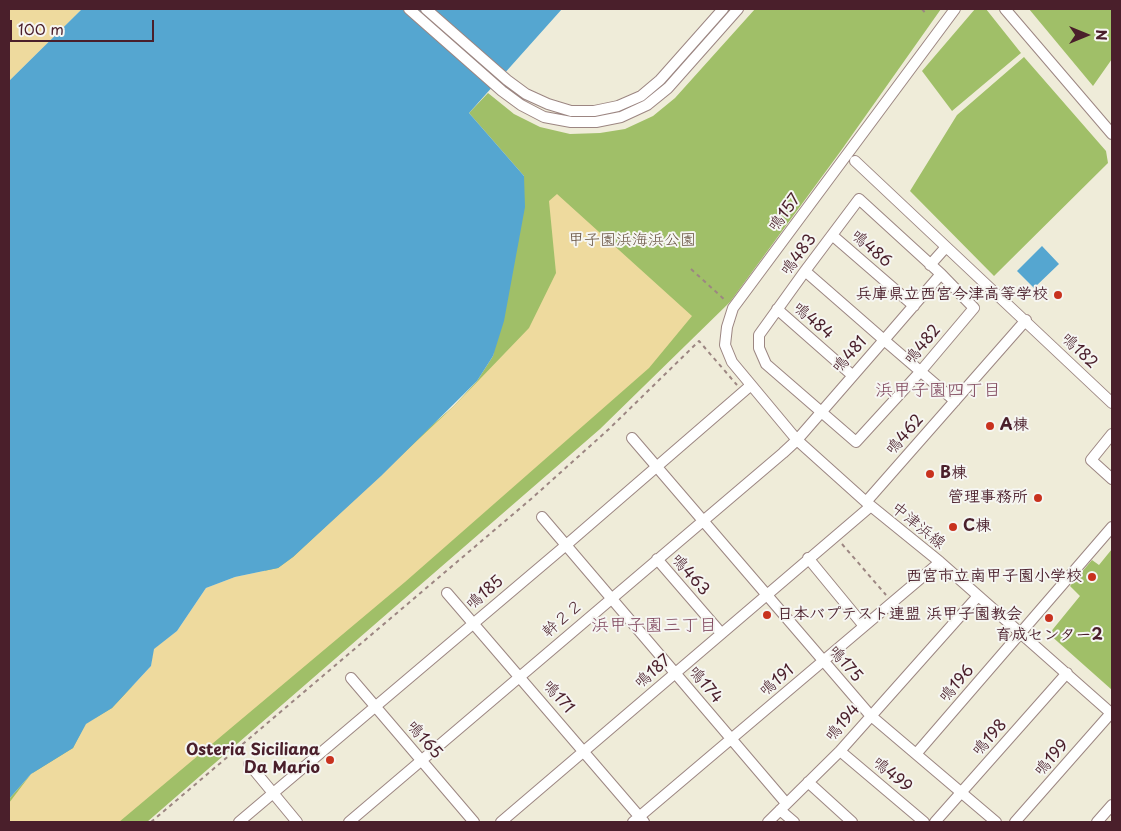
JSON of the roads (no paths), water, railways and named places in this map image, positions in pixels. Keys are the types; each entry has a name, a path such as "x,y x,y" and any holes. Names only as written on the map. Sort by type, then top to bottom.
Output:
{"street":[{"path":"409,9 502,91 521,105 544,117 579,122 596,122 621,117 647,105 668,88 738,9"},
{"path":"426,9 507,80 548,104 571,111 594,111 618,106 641,96 660,80 723,9"},
{"name":"鳴157","path":"797,440 746,389 732,362 725,345 727,327 733,308 955,9"},
{"path":"1005,9 1112,134"},
{"name":"鳴182","path":"855,161 1112,403"},
{"name":"鳴483","path":"820,412 766,364 758,348 758,335 859,199 941,274"},
{"name":"鳴486","path":"832,235 914,306"},
{"path":"930,265 946,247"},
{"path":"805,271 884,340"},
{"name":"鳴482","path":"820,412 856,442 920,372 974,308 941,274 884,340"},
{"name":"鳴484","path":"777,309 852,375"},
{"name":"鳴462","path":"868,504 1026,320"},
{"name":"鳴481","path":"797,440 884,340 955,401"},
{"name":"鳴185","path":"239,822 657,468 746,389"},
{"path":"1112,434 1091,460 1112,479"},
{"name":"鳴175","path":"632,438 822,662 870,715 996,822"},
{"name":"中津浜線","path":"797,440 868,504 940,562 1112,713"},
{"name":"幹２２","path":"349,822 797,440"},
{"name":"鳴187","path":"502,822 835,536 868,504"},
{"name":"鳴174","path":"542,517 731,739 794,822"},
{"name":"鳴196","path":"916,754 1112,527"},
{"path":"808,558 864,626"},
{"name":"鳴463","path":"657,559 721,633"},
{"name":"鳴191","path":"639,820 731,739 940,562"},
{"name":"鳴171","path":"447,593 584,750 639,820"},
{"name":"鳴194","path":"768,822 840,751 870,715 978,596"},
{"name":"鳴198","path":"935,822 1067,673"},
{"name":"鳴165","path":"351,678 474,822"},
{"name":"鳴199","path":"1015,822 1112,713"},
{"name":"鳴499","path":"840,751 924,822"},
{"path":"249,764 297,822"},
{"path":"808,782 852,822"},
{"path":"1097,822 1112,805"}],"water":[{"path":"82,9 562,9 469,113 524,176 525,207 504,321 493,356 477,381 381,476 293,557 278,568 235,577 206,588 177,631 154,649 151,666 112,708 86,724 73,748 31,774 9,799 9,81"},
{"path":"1042,246 1059,264 1034,288 1017,271"}],"place":[{"name":"兵庫県立西宮今津高等学校","path":"1058,295"},
{"name":"A棟","path":"990,426"},
{"name":"B棟","path":"930,474"},
{"name":"管理事務所","path":"1038,498"},
{"name":"C棟","path":"953,527"},
{"name":"西宮市立南甲子園小学校","path":"1092,577"},
{"name":"日本バプテスト連盟 浜甲子園教会","path":"767,615"},
{"name":"育成センター2","path":"1049,618"},
{"name":"Osteria Siciliana Da Mario","path":"330,760"}],"district":[{"name":"浜甲子園四丁目","path":"938,391"},
{"name":"浜甲子園三丁目","path":"654,626"}],"park label":[{"name":"甲子園浜海浜公園","path":"632,241"}]}
